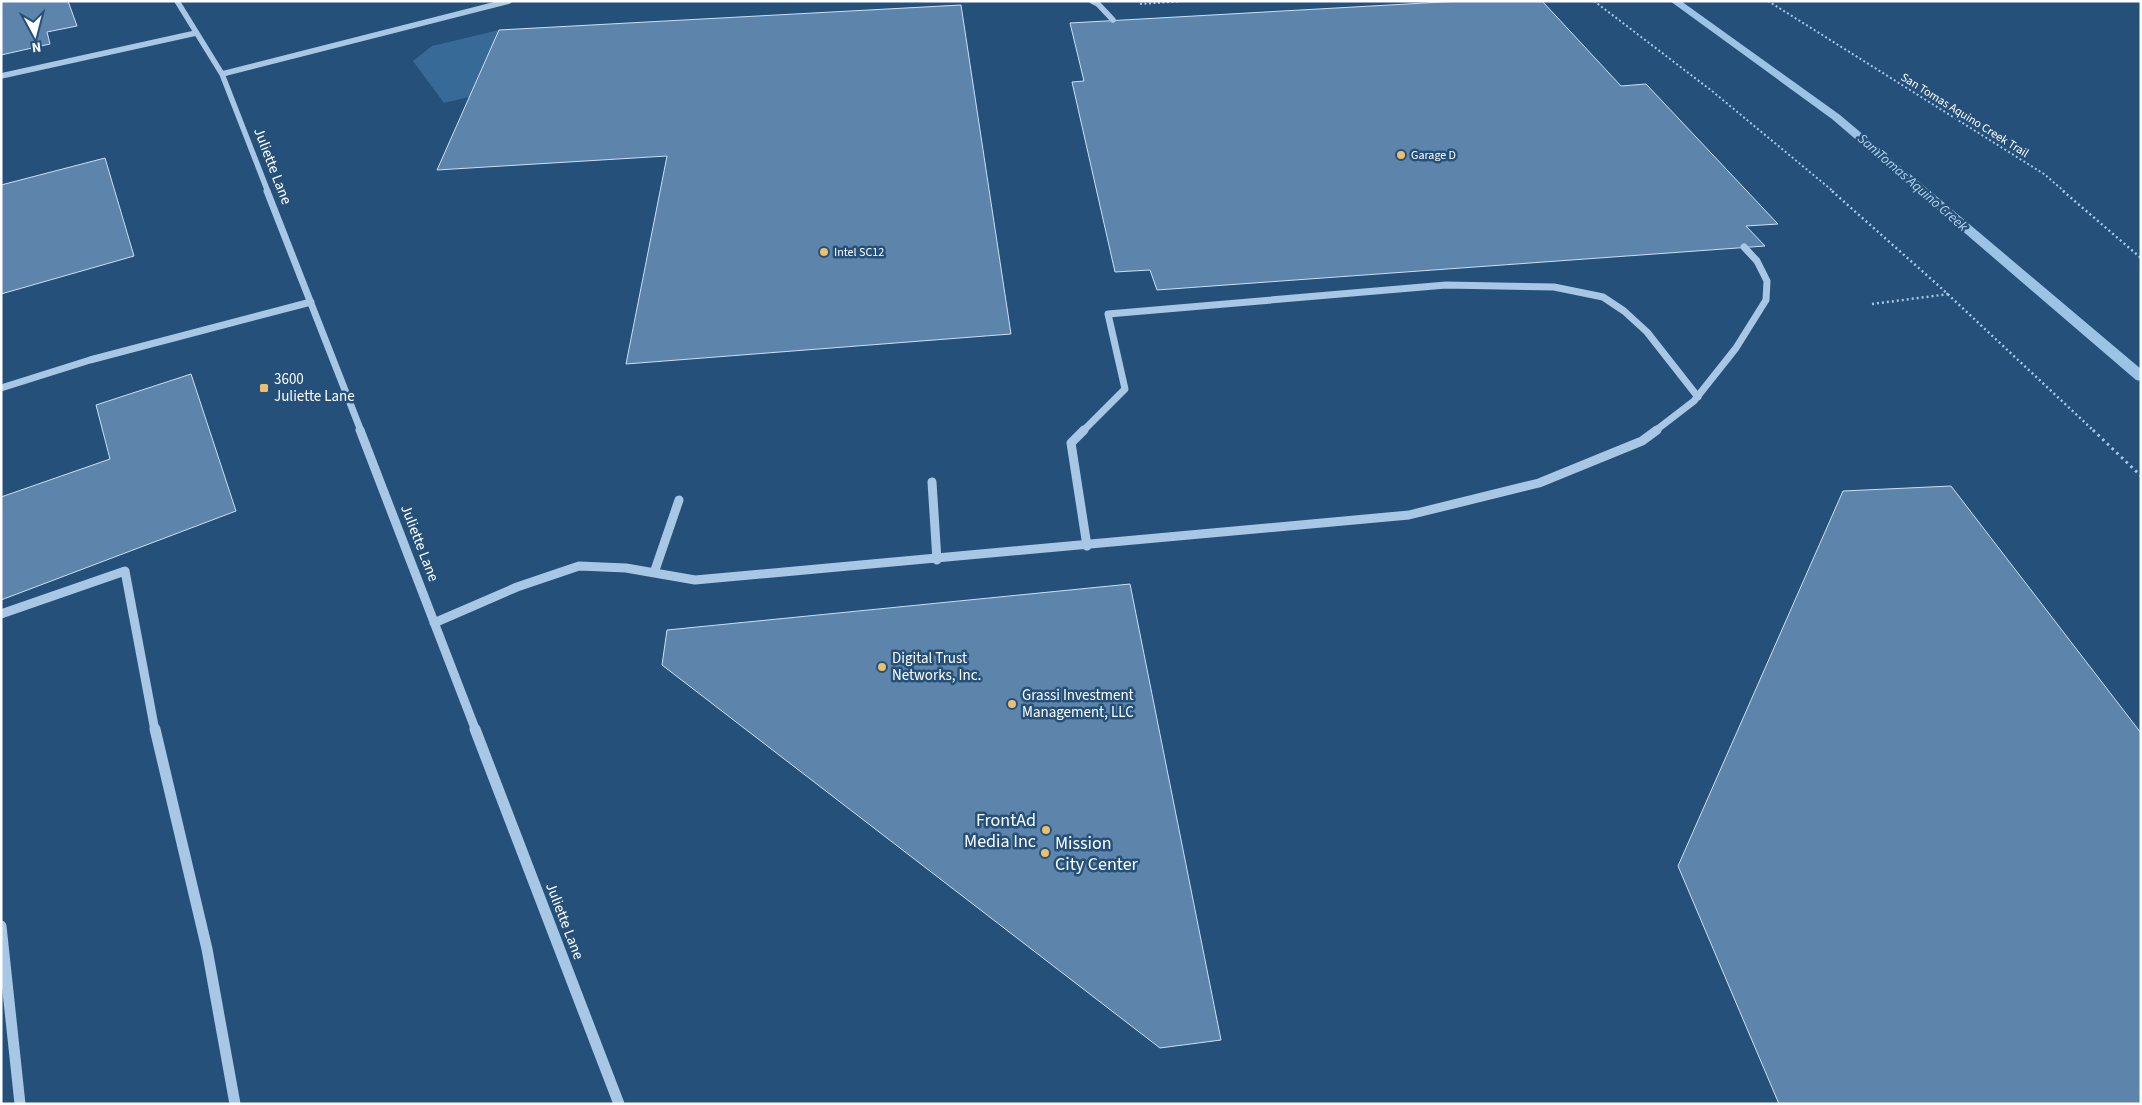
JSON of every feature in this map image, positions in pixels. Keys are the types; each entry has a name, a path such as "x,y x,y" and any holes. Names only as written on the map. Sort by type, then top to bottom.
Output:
{"street":[{"name":"Juliette Lane","path":"177,1 222,74 619,1104"},
{"path":"222,74 509,1"},
{"path":"1092,1 1098,4 1113,20"},
{"path":"1,76 196,33"},
{"path":"434,623 524,584 579,566 626,568 695,580 936,560 1409,515 1539,483 1642,441 1698,397 1736,348 1766,300 1768,281 1757,261 1744,247"},
{"path":"1087,546 1071,443 1125,389 1108,314 1446,285 1554,287 1603,296 1624,311 1647,332 1698,397"},
{"path":"1,388 90,360 311,302"},
{"path":"932,482 936,560"},
{"path":"654,573 680,500"},
{"path":"1,614 125,571 157,741 207,949 236,1104"},
{"path":"1,926 20,1104"}],"path":[{"path":"1132,4 1184,1"},
{"path":"1594,1 1729,104 1950,294 2141,476"},
{"name":"San Tomas Aquino Creek Trail","path":"1768,1 2044,174 2141,258"},
{"path":"1872,304 1950,294"}],"shaded area":[{"path":"499,30 469,97 444,103 413,61 432,46"}],"building":[{"path":"1,1 68,1 77,26 47,32 50,44 1,55"},
{"name":"Garage D","path":"1460,1 1542,1 1621,86 1646,84 1778,224 1746,226 1765,246 1157,290 1150,270 1115,272 1072,82 1084,81 1070,23"},
{"name":"Intel SC12","path":"961,5 1011,334 626,364 667,156 437,170 499,30"},
{"path":"105,158 134,256 1,294 1,185"},
{"path":"191,374 236,511 1,600 1,497 110,459 96,405"},
{"path":"1951,486 2141,733 2141,1104 1779,1104 1678,866 1843,491"},
{"name":"Mission City Center","path":"1130,584 1221,1040 1160,1048 662,665 667,630"}],"waterway":[{"name":"San Tomas Aquino Creek","path":"1675,1 1836,117 2141,377"}],"place":[{"name":"Garage D","path":"1401,155"},
{"name":"Intel SC12","path":"824,252"},
{"name":"3600 Juliette Lane","path":"264,388"},
{"name":"Digital Trust Networks, Inc.","path":"882,667"},
{"name":"Grassi Investment Management, LLC","path":"1012,704"},
{"name":"FrontAd Media Inc","path":"1046,830"},
{"name":"Mission City Center","path":"1045,853"}]}
